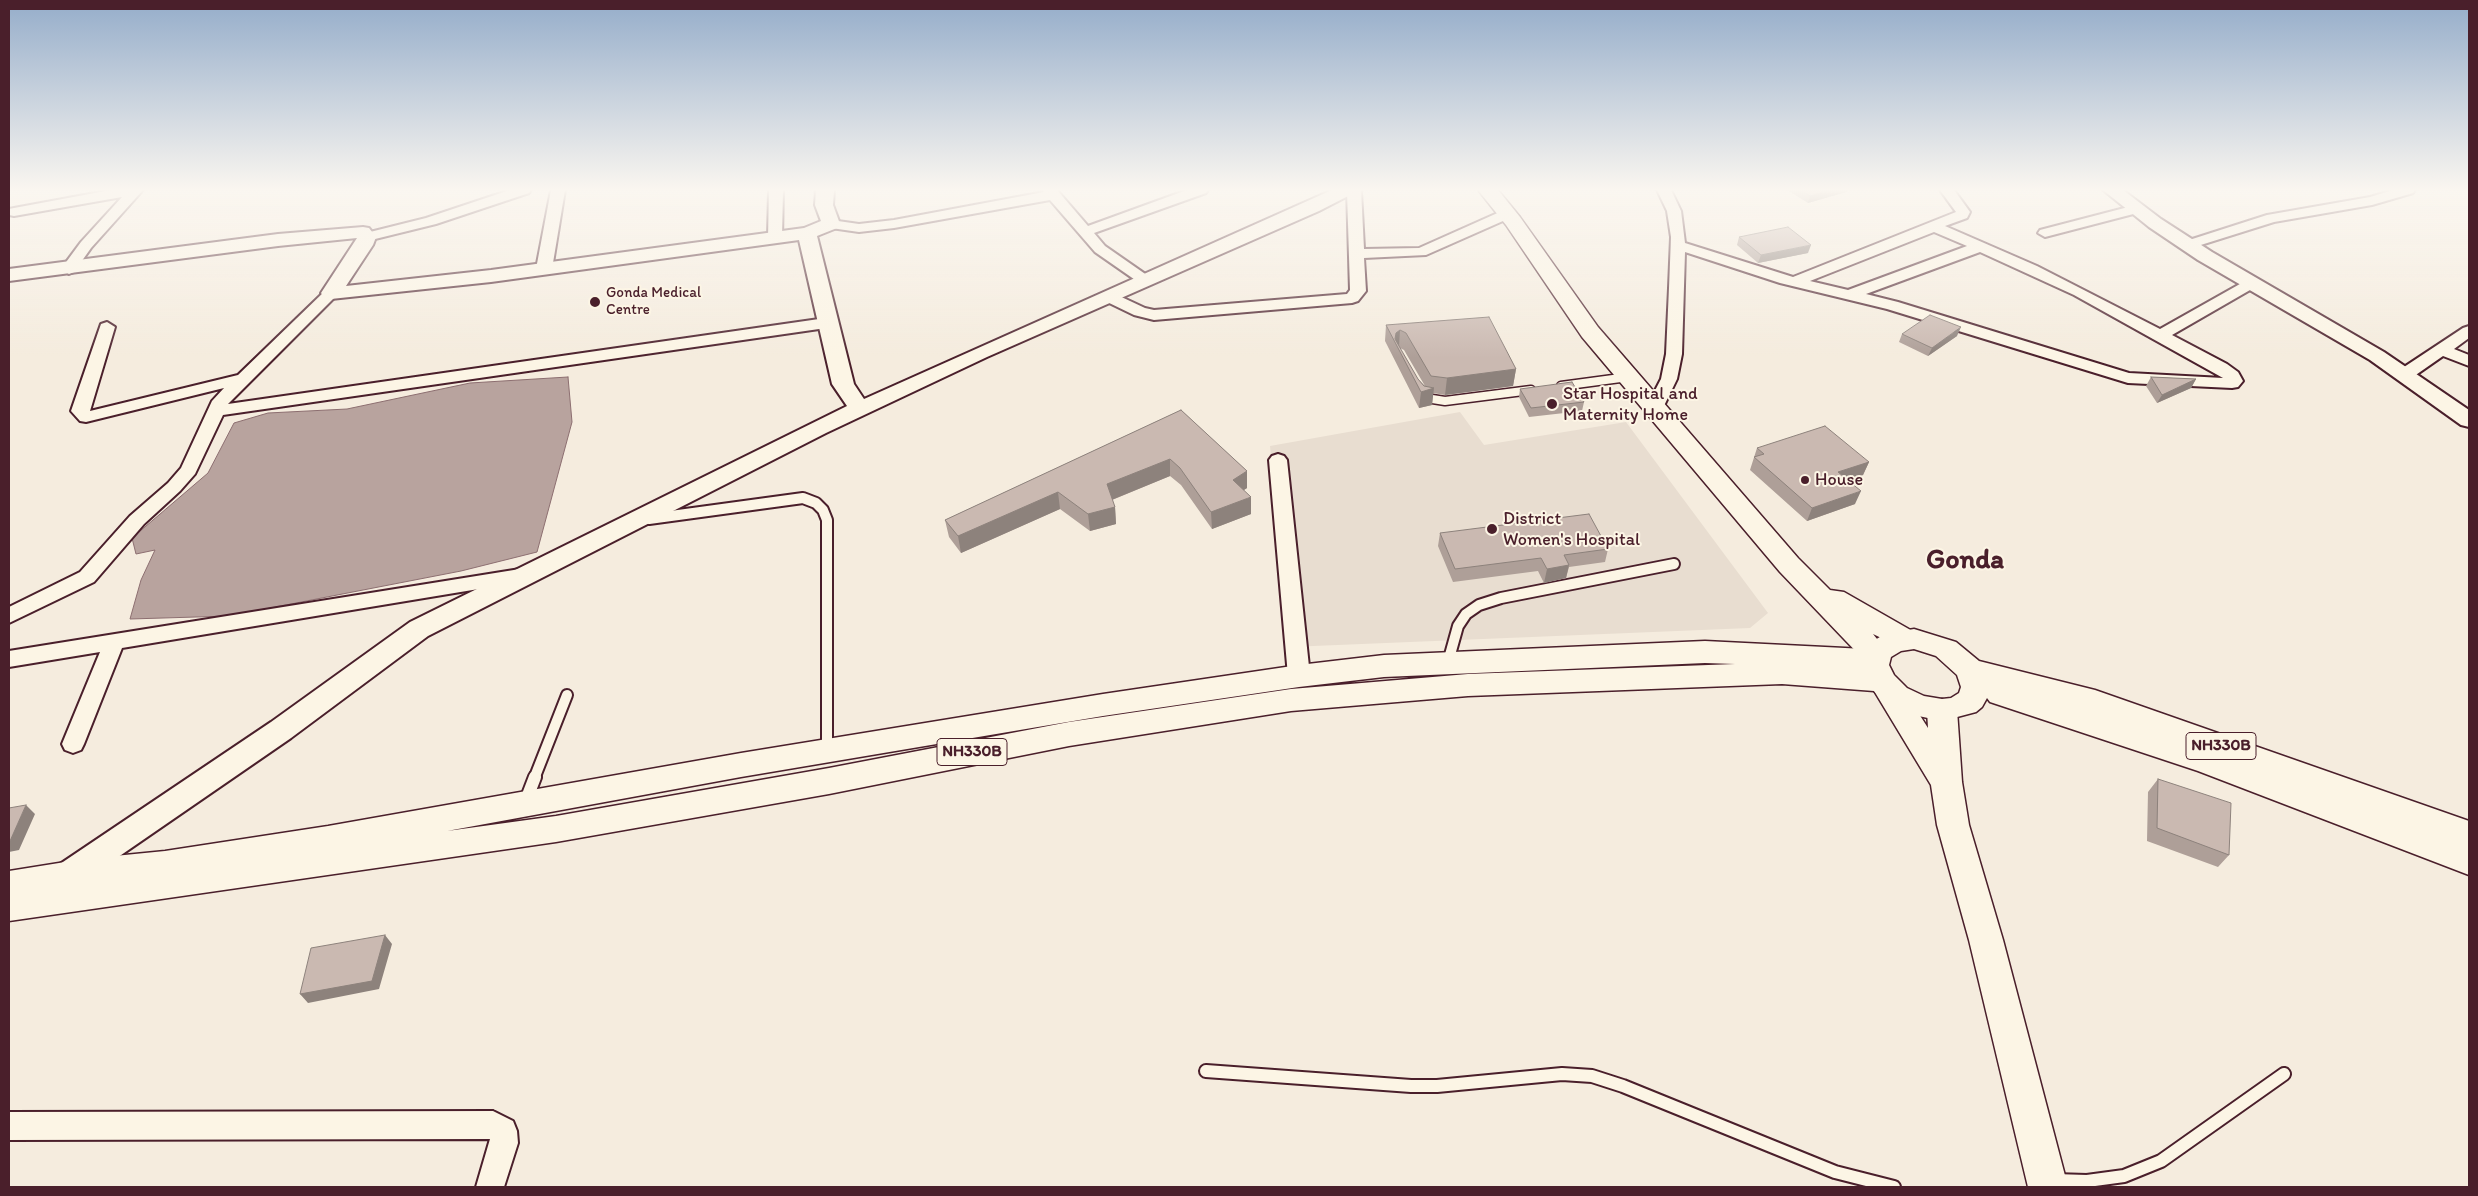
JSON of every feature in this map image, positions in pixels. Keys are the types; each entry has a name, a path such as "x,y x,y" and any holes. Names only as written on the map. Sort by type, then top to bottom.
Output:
{"main road":[{"path":"1530,246 1590,332 1629,376 1696,459 1806,583 1880,671 1946,782"},
{"path":"1806,583 1904,639"},
{"path":"1880,671 1886,644 1904,639"},
{"name":"NH330B","path":"1904,639 1925,641 1956,655 1973,678 2078,718 2209,762 2469,861"},
{"name":"NH330B","path":"9,885 68,875 175,863 328,839 827,751 1299,676 1384,666 1705,652 1880,671 1913,704 1942,710 1952,710 1972,699 1973,678"},
{"name":"NH330B","path":"9,906 556,829 829,781 1068,734 1291,700 1468,685 1880,671"},
{"name":"NH330B","path":"1973,678 2085,698 2469,834"},
{"path":"1942,710 1946,782 1953,825 1986,940 2047,1183"}],"street":[{"path":"69,269 85,246"},
{"path":"9,275 69,269 236,246"},
{"path":"9,616 87,577 137,520 174,487 189,470 221,401 331,293 361,246"},
{"path":"544,269 548,246"},
{"path":"331,293 544,269 717,246"},
{"path":"810,246 826,323 843,384 860,409"},
{"path":"1097,246 1128,270 1146,281"},
{"path":"68,875 281,730 420,629 629,522 860,409 980,353 1223,246"},
{"path":"1109,297 1140,312 1154,315 1344,300 1352,298 1358,291 1356,246"},
{"path":"1356,254 1421,252 1435,246"},
{"path":"1655,408 1669,379 1674,354 1678,246"},
{"path":"1681,246 1794,282 1892,305 2128,378 2232,383 2235,381 2232,376 2221,368 2160,335 2032,269 1976,246"},
{"path":"1794,282 1886,246"},
{"path":"2189,246 2377,356 2469,420"},
{"path":"1849,295 1979,247"},
{"path":"2160,335 2252,283"},
{"path":"216,411 826,323"},
{"path":"107,327 80,412 86,417 244,378"},
{"path":"2404,375 2469,331"},
{"path":"2443,350 2469,361"},
{"path":"1278,460 1299,676"},
{"path":"9,659 523,576"},
{"path":"73,744 115,641"},
{"path":"9,1126 493,1125 503,1132 504,1143 490,1187"}],"lane":[{"path":"1553,387 1629,376"},
{"path":"1416,385 1426,398 1445,401 1544,388"},
{"path":"629,522 784,499 803,498 816,503 824,510 827,520 827,751"},
{"path":"1448,662 1458,626 1466,614 1479,605 1501,598 1674,564"},
{"path":"524,804 567,695"},
{"path":"1206,1071 1411,1086 1437,1086 1562,1074 1592,1076 1623,1086 1835,1172 1894,1187"},
{"path":"2047,1183 2087,1181 2124,1176 2161,1160 2284,1074"}],"shaded area":[{"path":"568,377 572,422 537,552 461,571 229,616 130,619 141,580 155,550 136,554 132,538 208,473 234,423 268,413 347,409 470,383"},
{"name":"District Women's Hospital","path":"1460,412 1484,445 1626,422 1768,613 1750,628 1289,647 1270,446"}],"building":[{"path":"1750,246 1807,246 1761,255"},
{"path":"1930,315 1961,327 1932,348 1902,334"},
{"path":"1489,317 1516,369 1447,378 1431,376 1406,333 1400,330 1396,333 1395,339 1418,379 1424,386 1434,388 1421,392 1386,325"},
{"path":"2151,377 2196,379 2162,395"},
{"path":"1572,382 1584,402 1531,408 1520,389"},
{"path":"1181,410 1247,471 1233,480 1251,497 1211,512 1180,468 1170,459 1107,484 1115,507 1088,514 1058,492 958,536 945,520"},
{"name":"House","path":"1825,426 1869,462 1838,472 1861,491 1812,508 1754,457 1764,454 1757,448"},
{"path":"1589,514 1608,549 1564,555 1569,565 1547,569 1541,558 1455,569 1440,533"},
{"path":"2158,779 2231,803 2229,855 2157,828"},
{"path":"26,805 10,841 9,842 9,808"},
{"path":"385,935 372,981 300,994 311,948"}],"place":[{"name":"Gonda Medical Centre","path":"595,302"},
{"name":"Star Hospital and Maternity Home","path":"1552,404"},
{"name":"House","path":"1805,480"},
{"name":"District Women's Hospital","path":"1492,529"}],"district":[{"name":"Gonda","path":"1965,561"}]}
